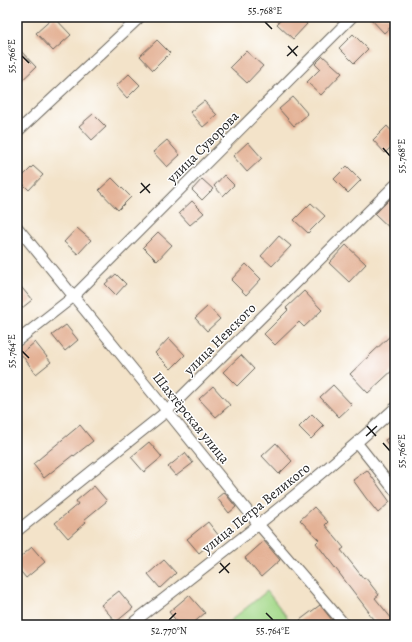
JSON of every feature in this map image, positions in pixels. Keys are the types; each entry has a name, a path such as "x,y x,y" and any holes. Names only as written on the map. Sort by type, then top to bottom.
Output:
{"street":[{"path":"17,132 140,17"},
{"name":"улица Суворова","path":"17,341 73,297 352,17"},
{"name":"улица Невского","path":"17,531 167,411 395,185"},
{"name":"Шахтёрская улица","path":"17,227 259,525 345,625"},
{"name":"улица Петра Великого","path":"130,625 259,525 357,444 395,408"},
{"path":"357,444 395,491"}],"green space":[{"path":"267,591 293,625 225,625"}],"building":[{"path":"54,17 71,35 53,51 36,33"},
{"path":"284,17 300,17 307,24 293,39 277,24"},
{"path":"369,17 392,17 395,20 395,23 384,33"},
{"path":"353,34 368,49 354,63 339,48"},
{"path":"157,40 170,53 153,70 140,56"},
{"path":"17,47 36,67 17,85"},
{"path":"246,51 263,66 247,83 230,67"},
{"path":"323,56 342,73 321,95 307,82 320,69 315,64"},
{"path":"129,74 140,85 127,98 116,86"},
{"path":"293,97 308,114 294,126 279,109"},
{"path":"204,101 217,115 203,127 190,112"},
{"path":"93,114 106,127 92,140 79,126"},
{"path":"387,126 395,135 395,143 385,153 373,140"},
{"path":"167,140 180,155 167,167 153,152"},
{"path":"248,142 262,158 247,172 233,156"},
{"path":"33,166 43,175 29,190 19,180"},
{"path":"347,166 361,180 348,193 334,179"},
{"path":"224,175 234,185 223,196 214,186"},
{"path":"112,178 131,197 118,210 99,190"},
{"path":"202,179 213,189 202,200 192,190"},
{"path":"395,194 395,233 375,214"},
{"path":"192,201 204,213 190,225 179,213"},
{"path":"311,203 325,216 308,233 294,220"},
{"path":"77,228 91,240 78,254 64,242"},
{"path":"158,232 172,245 157,261 143,247"},
{"path":"279,236 291,246 272,266 261,256"},
{"path":"346,245 366,264 349,282 329,263"},
{"path":"246,264 261,279 246,295 231,280"},
{"path":"116,274 126,284 116,295 105,284"},
{"path":"17,282 32,300 17,312"},
{"path":"304,291 322,310 304,327 299,322 275,345 264,334 288,310 286,308"},
{"path":"208,306 220,319 207,331 195,318"},
{"path":"66,325 78,340 65,351 52,335"},
{"path":"391,335 395,340 395,368 368,393 350,374"},
{"path":"169,338 185,355 171,369 155,353"},
{"path":"35,342 51,362 36,374 21,354"},
{"path":"241,355 254,369 237,386 223,372"},
{"path":"333,385 352,405 339,417 320,397"},
{"path":"213,386 230,405 216,417 199,399"},
{"path":"312,414 324,426 311,439 299,427"},
{"path":"80,425 93,441 44,478 33,464"},
{"path":"395,434 395,456 385,440"},
{"path":"149,442 162,457 144,472 131,457"},
{"path":"276,443 292,461 279,474 262,456"},
{"path":"185,453 193,463 176,476 168,467"},
{"path":"367,470 390,502 378,513 353,480"},
{"path":"94,486 107,501 84,520 86,522 68,538 55,523 78,504 76,501"},
{"path":"224,492 236,507 229,513 217,498"},
{"path":"314,507 328,522 325,525 344,548 341,550 379,595 375,598 392,619 384,625 378,625 368,613 369,612 316,543 319,540 300,520"},
{"path":"208,522 219,536 199,553 187,539"},
{"path":"264,541 280,560 261,577 245,558"},
{"path":"32,547 45,562 26,578 17,567 17,560"},
{"path":"164,560 176,573 160,588 148,574"},
{"path":"119,591 133,608 116,622 101,605"},
{"path":"189,595 205,613 191,625 180,625 169,612"},
{"path":"320,605 336,625 304,625 300,620"}]}
